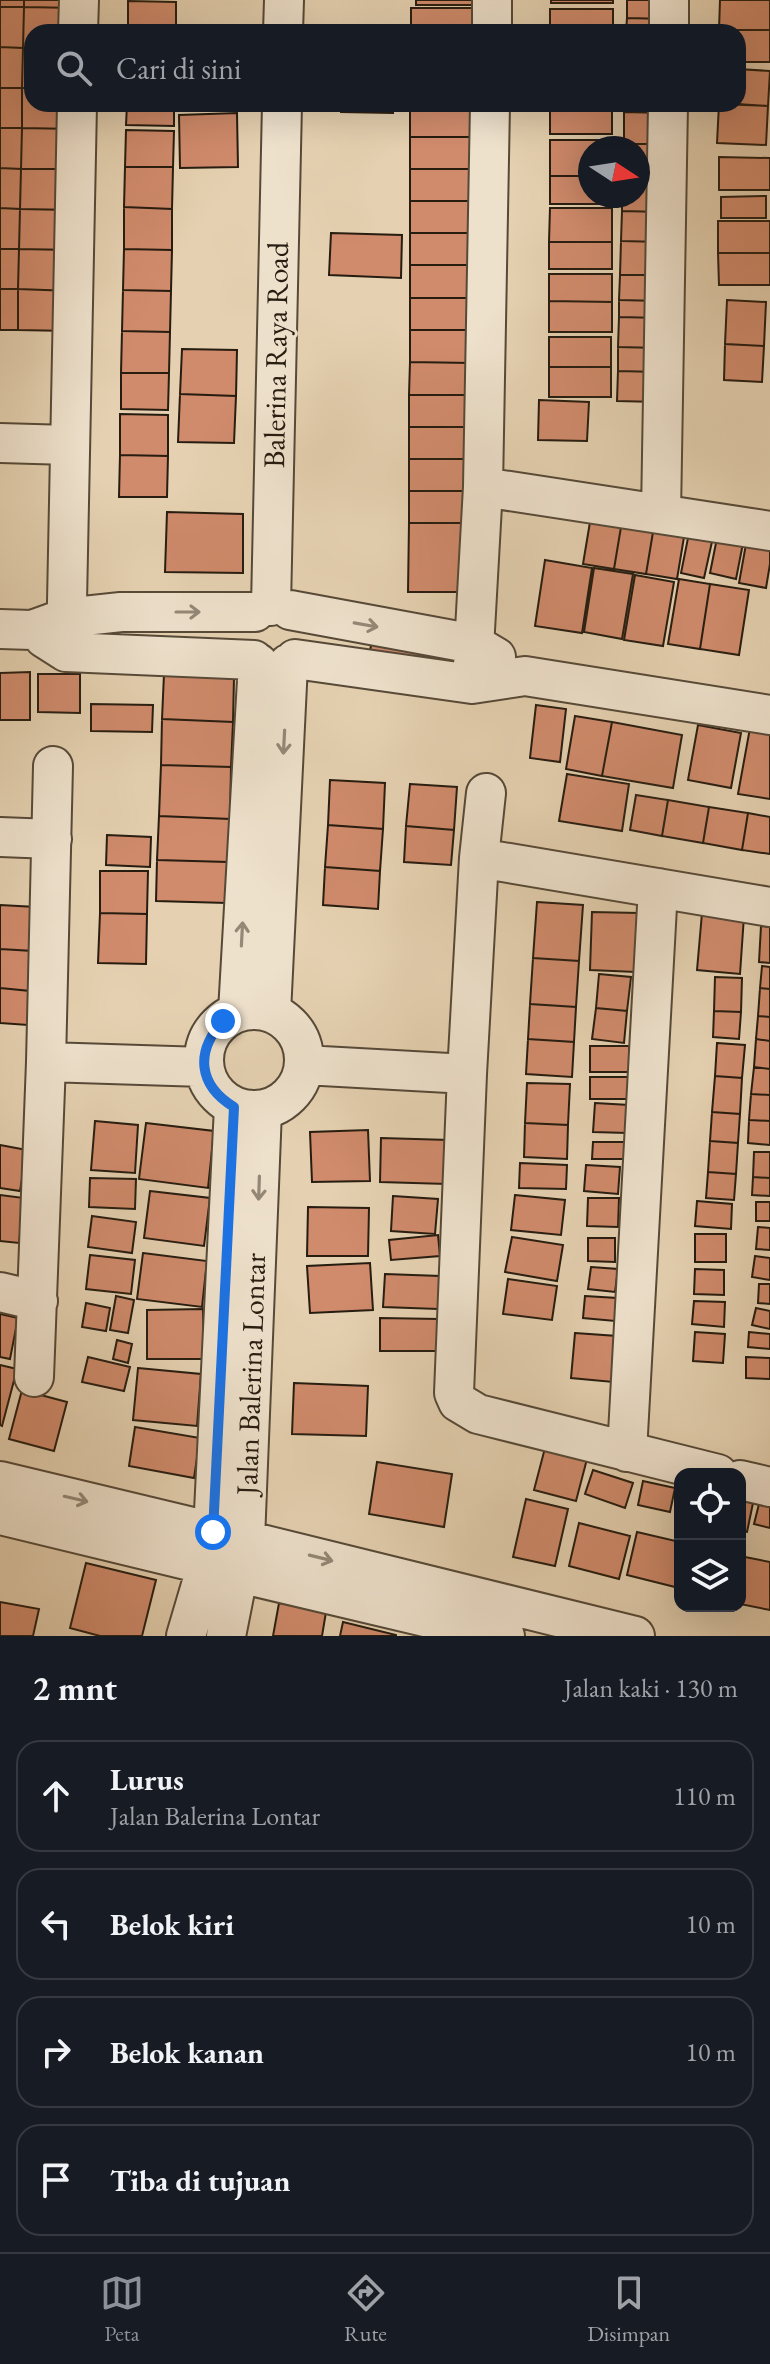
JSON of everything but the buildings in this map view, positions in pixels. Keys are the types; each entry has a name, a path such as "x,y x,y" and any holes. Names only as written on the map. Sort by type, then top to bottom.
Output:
{"street":[{"path":"78,24 79,0"},
{"path":"283,24 284,0"},
{"path":"492,0 492,24"},
{"path":"669,0 669,24"},
{"path":"41,632 69,445 77,112"},
{"name":"Balerina Raya Road","path":"272,609 282,112"},
{"path":"472,684 483,487 490,112"},
{"path":"661,514 668,112"},
{"path":"0,443 69,445"},
{"path":"483,487 770,531"},
{"path":"41,632 121,612 272,609 474,644 525,676"},
{"path":"272,609 298,617 304,639 302,650 274,662 243,642 248,620 272,609"},
{"path":"41,632 472,684 525,676 770,715"},
{"path":"254,1012 274,662"},
{"path":"34,1377 53,766"},
{"path":"486,793 479,858 467,1074 454,1393 465,1408 478,1414 693,1468"},
{"path":"0,837 52,839"},
{"path":"479,858 770,907"},
{"path":"627,1452 658,888"},
{"path":"254,1012 285,1021 296,1033 303,1048 304,1065 297,1086 282,1102 248,1108 214,1091 204,1067 205,1049 211,1034 223,1021 254,1012"},
{"path":"46,1062 204,1067"},
{"path":"304,1065 467,1074"},
{"name":"Jalan Balerina Lontar","path":"226,1636 226,1552 248,1108"},
{"path":"0,1292 38,1301"},
{"path":"0,1481 505,1636"},
{"path":"746,1481 770,1487"},
{"path":"0,1515 226,1552"},
{"name":"Jalan Balerina Lontar","path":"186,1636 226,1552"},
{"path":"436,1614 635,1636"}],"route":[{"path":"213,1532 234,1107 214,1091 204,1067 205,1049 211,1034 223,1021"}]}
